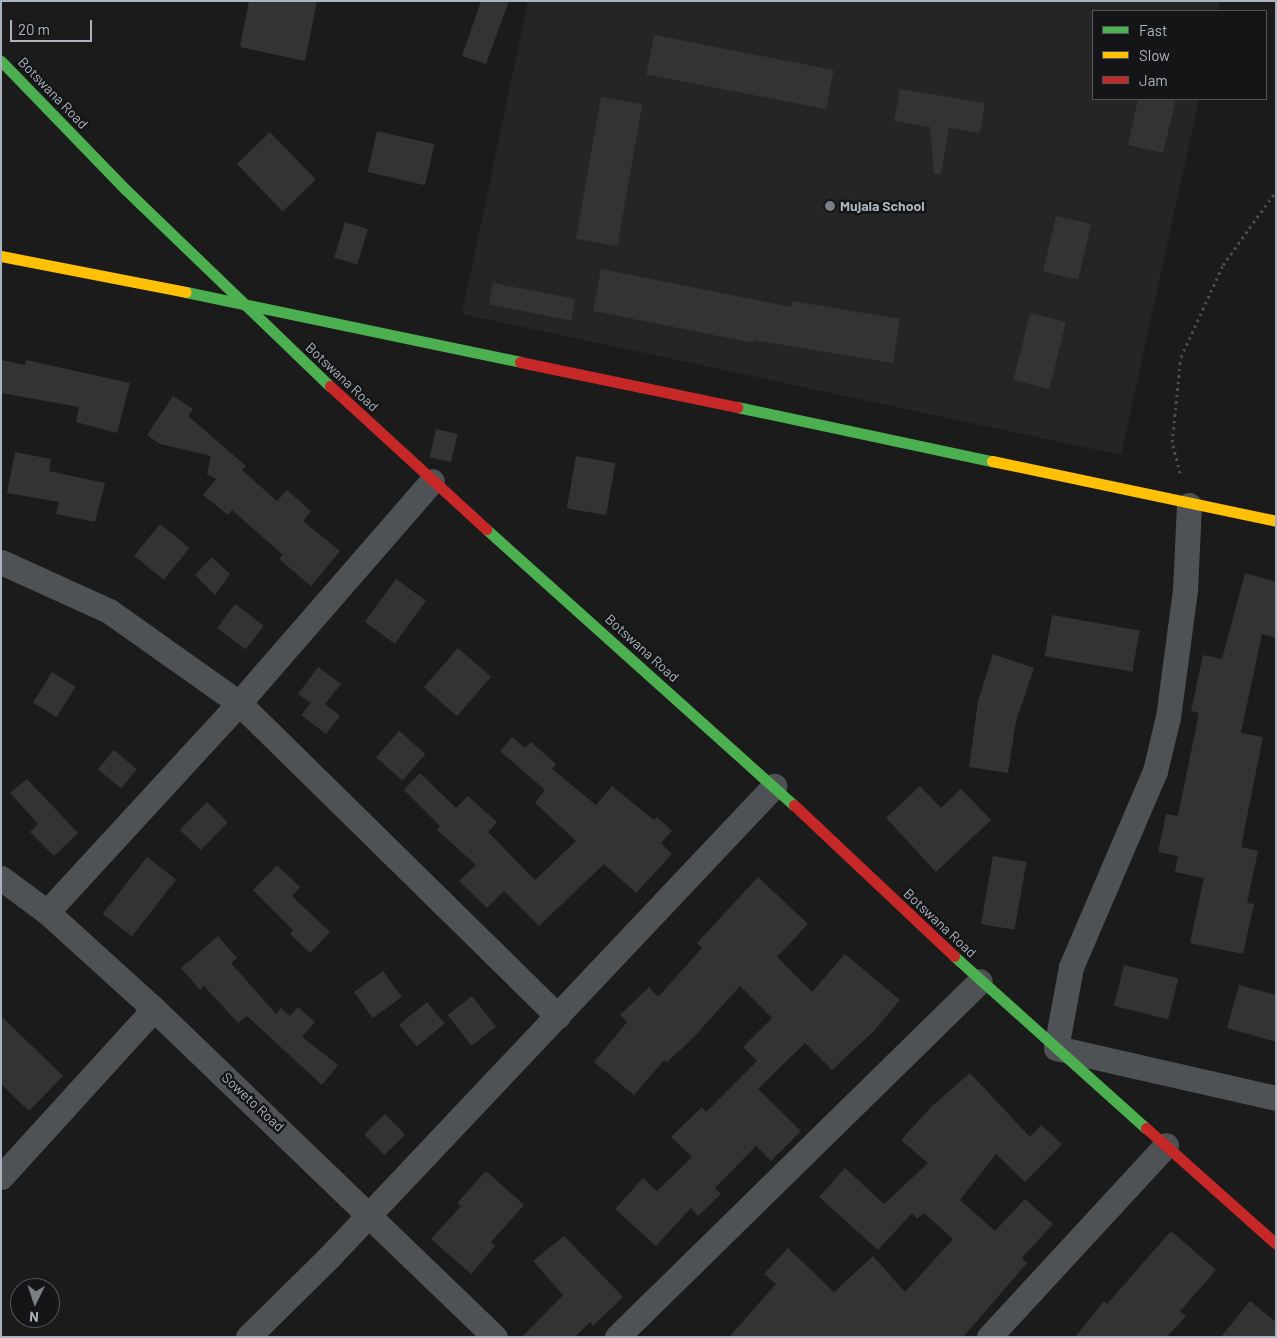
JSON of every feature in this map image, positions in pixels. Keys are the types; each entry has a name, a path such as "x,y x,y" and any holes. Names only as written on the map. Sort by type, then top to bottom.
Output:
{"street":[{"name":"Botswana Road","path":"1,60 125,189 241,303 432,481 774,786 980,981 1276,1244"},
{"path":"1,256 241,303 1276,521"},
{"path":"47,912 239,702 432,481"},
{"path":"1190,504 1185,590 1168,717 1155,771 1071,967 1056,1048 1276,1098"},
{"path":"1,562 109,611 239,702 558,1016"},
{"path":"248,1337 558,1016 774,786"},
{"name":"Soweto Road","path":"1,878 47,912 154,1009 369,1212 495,1337"},
{"path":"617,1337 980,981"},
{"path":"1,1177 154,1009"},
{"path":"989,1337 1166,1145"}],"path":[{"path":"1190,504 1172,442 1181,357 1223,265 1276,191"}],"shaded area":[{"name":"Mujala School","path":"528,1 1220,1 1218,10 1092,10 1092,100 1199,100 1121,455 462,314"}],"building":[{"path":"249,1 317,1 305,61 240,47"},
{"path":"481,1 509,1 486,64 462,56"},
{"path":"654,35 834,70 826,109 646,74"},
{"path":"900,89 985,103 980,133 949,128 941,174 934,174 930,127 894,121"},
{"path":"601,97 642,104 617,246 576,239"},
{"path":"1138,100 1176,100 1163,153 1128,145"},
{"path":"377,131 434,144 425,185 368,172"},
{"path":"270,132 316,179 283,211 237,164"},
{"path":"1056,216 1091,224 1078,280 1043,272"},
{"path":"345,222 368,229 357,264 334,257"},
{"path":"601,269 791,307 792,301 900,319 893,363 754,340 753,343 593,311"},
{"path":"493,283 575,299 571,321 489,305"},
{"path":"1030,313 1066,322 1049,389 1013,380"},
{"path":"1,360 25,365 26,360 130,383 117,433 76,422 79,407 1,393"},
{"path":"173,396 193,409 188,416 246,466 242,470 277,501 287,490 311,511 303,521 340,551 311,586 279,559 283,555 232,510 228,515 203,495 216,479 207,474 211,456 160,444 147,435"},
{"path":"436,429 457,434 451,462 429,457"},
{"path":"15,452 51,459 49,471 105,483 95,522 56,514 59,502 7,493"},
{"path":"576,456 615,463 606,515 567,508"},
{"path":"160,524 190,548 164,580 134,556"},
{"path":"212,557 230,574 215,595 195,575"},
{"path":"1245,573 1276,582 1276,638 1262,634 1241,733 1263,737 1241,847 1258,851 1247,903 1254,904 1243,954 1190,943 1204,878 1175,872 1178,856 1158,852 1166,814 1178,816 1199,713 1191,711 1203,655 1222,659"},
{"path":"396,579 426,601 395,644 365,622"},
{"path":"235,604 264,626 246,650 217,628"},
{"path":"1052,615 1140,630 1132,672 1045,656"},
{"path":"458,648 491,677 457,716 424,687"},
{"path":"993,654 1034,668 1016,721 1008,773 969,767 978,701"},
{"path":"318,667 341,684 325,704 340,716 326,734 301,715 311,703 298,694"},
{"path":"52,672 76,687 57,717 33,703"},
{"path":"399,731 425,754 402,780 376,757"},
{"path":"512,737 525,748 531,742 556,764 552,769 596,805 612,786 654,820 657,817 672,831 661,843 672,854 636,893 604,864 539,926 504,891 487,908 459,881 476,865 437,830 440,826 404,790 420,773 456,808 468,796 497,822 488,832 535,880 576,841 535,803 545,790 500,751"},
{"path":"114,750 137,769 121,788 98,769"},
{"path":"27,779 78,833 54,856 30,832 38,824 10,793"},
{"path":"920,786 941,808 961,789 991,820 936,872 886,818"},
{"path":"207,802 228,822 201,850 180,830"},
{"path":"993,856 1026,862 1015,930 981,924"},
{"path":"147,857 176,880 132,937 103,914"},
{"path":"277,865 300,887 292,896 330,932 310,953 290,934 293,930 253,890"},
{"path":"758,877 808,924 777,957 812,992 845,954 900,1000 874,1031 832,1070 805,1043 758,1089 801,1131 771,1161 756,1146 715,1188 721,1194 698,1216 691,1208 656,1246 615,1209 643,1178 657,1191 692,1157 671,1137 702,1107 706,1112 757,1061 743,1047 772,1018 740,986 693,1038 667,1062 664,1060 634,1095 594,1062 627,1022 620,1015 649,987 658,997 702,948 697,943"},
{"path":"218,936 237,958 231,963 276,1014 281,1008 290,1016 298,1007 315,1022 302,1037 338,1065 322,1085 247,1016 238,1023 204,986 200,990 181,968"},
{"path":"1124,965 1178,979 1168,1019 1114,1006"},
{"path":"383,971 402,997 373,1018 354,992"},
{"path":"1239,985 1276,995 1276,1042 1227,1028"},
{"path":"472,996 496,1027 472,1046 448,1015"},
{"path":"427,1002 445,1024 417,1046 399,1025"},
{"path":"1,1016 63,1076 29,1111 1,1084"},
{"path":"970,1073 1030,1137 1041,1125 1062,1144 1025,1182 996,1154 960,1200 995,1231 1025,1199 1053,1224 1022,1258 1027,1263 963,1337 729,1337 776,1284 764,1274 788,1248 834,1292 873,1256 905,1292 953,1239 924,1213 917,1219 912,1213 878,1250 819,1197 845,1168 884,1204 928,1163 901,1140 932,1106"},
{"path":"385,1114 405,1135 384,1155 364,1134"},
{"path":"486,1171 524,1205 491,1242 495,1246 471,1274 431,1239 461,1206 457,1203"},
{"path":"1171,1231 1216,1270 1180,1311 1186,1316 1167,1337 1075,1337 1104,1301 1107,1304"},
{"path":"564,1236 623,1297 593,1326 590,1322 575,1337 522,1337 563,1295 533,1261"},
{"path":"1250,1301 1276,1322 1276,1337 1221,1337"}],"traffic: fast":[{"path":"1,61 125,189 330,386"},
{"path":"186,292 520,362"},
{"path":"737,407 992,461"},
{"path":"486,529 794,805"},
{"path":"954,956 1146,1128"}],"traffic: slow":[{"path":"1,256 186,292"},
{"path":"992,461 1276,521"}],"traffic: jam":[{"path":"520,362 737,407"},
{"path":"330,386 486,529"},
{"path":"794,805 954,956"},
{"path":"1146,1128 1276,1244"}],"place":[{"name":"Mujala School","path":"830,206"}]}
